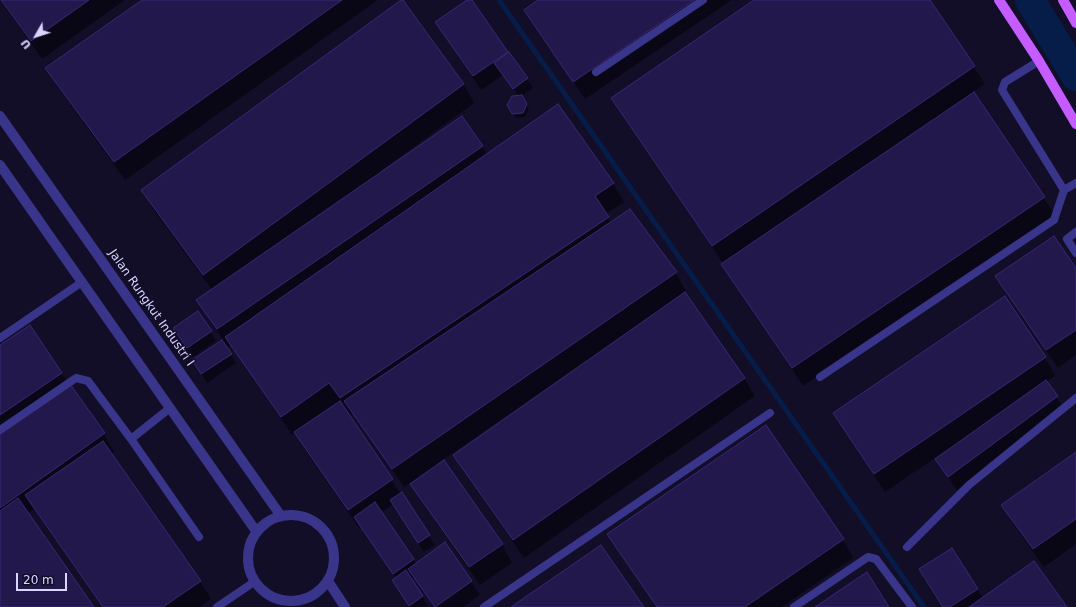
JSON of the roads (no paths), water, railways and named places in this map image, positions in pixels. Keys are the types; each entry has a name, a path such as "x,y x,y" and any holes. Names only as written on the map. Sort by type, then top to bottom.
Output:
{"main road":[{"path":"1000,0 1039,61 1076,124"},
{"path":"1063,0 1076,23"}],"street":[{"name":"Jalan Rungkut Industri I","path":"0,116 281,516"},
{"path":"0,165 256,531"},
{"path":"298,515 314,521 326,532 333,548 334,565 328,581 319,592 296,604 278,600 265,593 254,582 249,569 247,556 250,543 256,531 267,521 281,516 298,515"},
{"path":"328,581 345,607"}],"lane":[{"path":"596,72 703,0"},
{"path":"1039,61 1005,82 1002,90 1064,190"},
{"path":"820,377 1054,220 1064,190 1076,183"},
{"path":"1076,232 1067,239 1076,253"},
{"path":"0,338 82,282"},
{"path":"0,430 76,378 88,381 132,439 199,537"},
{"path":"907,547 969,485 1076,398"},
{"path":"132,439 170,408"},
{"path":"484,607 770,413"},
{"path":"794,607 868,557 876,559 912,607"},
{"path":"217,607 254,582"}],"waterway":[{"path":"499,0 924,607"},
{"path":"1030,0 1076,76"}]}
